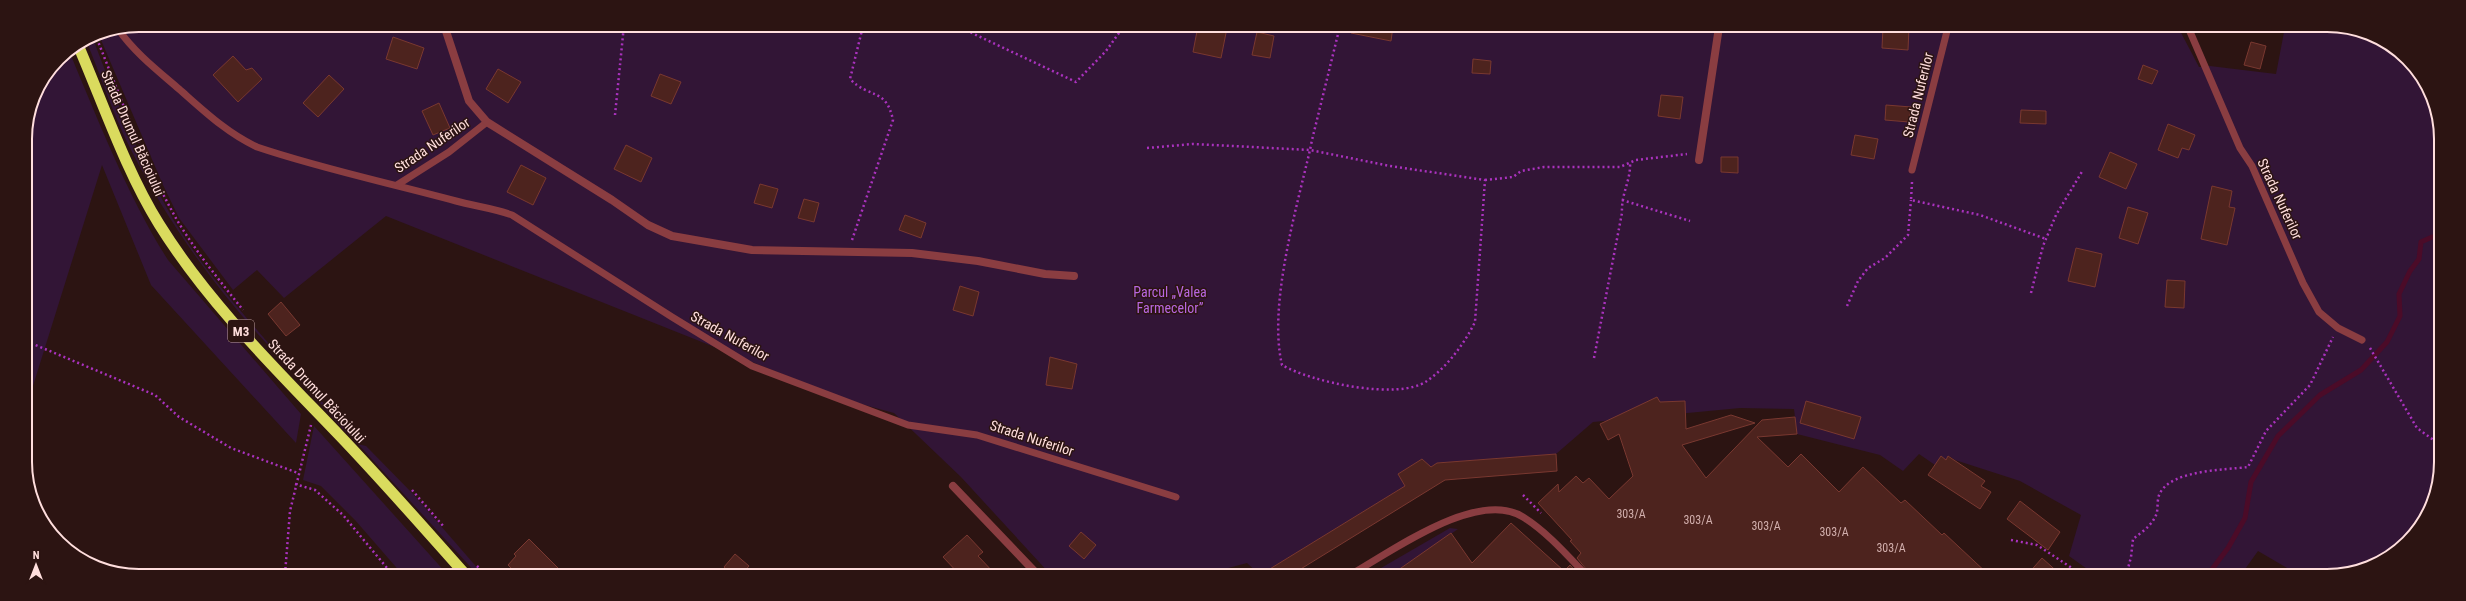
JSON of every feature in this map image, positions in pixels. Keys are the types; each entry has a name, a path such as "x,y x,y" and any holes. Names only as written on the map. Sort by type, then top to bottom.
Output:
{"highway":[{"name":"Strada Drumul Băcioiului","path":"80,50 139,186 158,223 191,273 239,330 460,569"}],"street":[{"name":"Strada Nuferilor","path":"446,32 469,101 487,122 612,200 648,225 672,236 752,250 848,250 912,253 978,261 1045,274 1074,276"},
{"path":"1699,160 1718,32"},
{"path":"953,486 1032,569"}],"lane":[{"name":"Strada Nuferilor","path":"1912,170 1947,32"},
{"name":"Strada Nuferilor","path":"2190,32 2240,148 2252,166 2303,284 2319,312 2338,328 2362,340"},
{"path":"121,34 130,45 147,62 220,125 240,139 277,154 397,185"},
{"name":"Strada Nuferilor","path":"397,185 449,152 487,122"},
{"name":"Strada Nuferilor","path":"397,185 512,215 666,314 752,366 908,425 978,435 1176,497"},
{"path":"1360,569 1427,531 1469,512 1492,509 1508,511 1523,517 1552,541 1580,569"}],"path":[{"path":"615,115 623,32"},
{"path":"848,250 893,120 890,107 883,98 855,84 850,79 862,32"},
{"path":"970,32 1076,82 1106,51 1120,32"},
{"path":"1339,32 1290,233 1284,276 1278,348 1282,365 1321,382 1358,388 1410,388 1427,381 1465,342 1475,322 1485,180"},
{"path":"98,40 137,137 177,219 191,242 247,314"},
{"path":"1147,148 1192,144 1310,150 1390,166 1485,180 1513,177 1521,171 1544,167 1620,167 1636,160 1682,156 1701,149"},
{"path":"1594,358 1622,214 1622,200 1631,172 1630,162"},
{"path":"1848,306 1858,281 1868,268 1890,254 1908,235 1912,170"},
{"path":"2031,293 2046,239 2056,216 2083,170"},
{"path":"1622,200 1690,221"},
{"path":"1911,200 1980,215 2046,239"},
{"path":"2128,569 2133,539 2151,524 2156,513 2160,494 2174,480 2196,473 2248,467 2266,431 2310,385 2338,328"},
{"path":"32,344 155,396 172,408 179,417 232,448 298,473"},
{"path":"2373,350 2417,428 2434,440"},
{"path":"286,569 295,484 314,410"},
{"path":"295,484 315,490 343,515 388,569"},
{"path":"407,485 448,532"},
{"path":"2012,540 2037,546 2073,569"},
{"path":"474,562 480,569"}],"green space":[{"name":"Parcul „Valea Farmecelor”","path":"132,32 2181,32 2199,67 2210,66 2276,74 2284,32 2334,32 2348,34 2374,43 2403,63 2420,86 2432,118 2434,132 2434,469 2432,483 2423,509 2403,538 2374,558 2348,567 2334,569 2289,569 2258,551 2245,569 2087,569 2069,556 2081,515 2020,481 1955,460 1949,456 1946,460 1941,456 1935,465 1919,454 1903,471 1880,455 1797,434 1794,409 1740,408 1593,422 1556,454 1437,463 1431,467 1422,459 1398,474 1405,486 1270,569 1254,569 1247,563 1224,569 1045,569 961,477 894,413 850,401 386,216 284,298 257,270 233,290 179,218 163,185 101,39 118,34"},
{"path":"94,42 121,111 143,161 181,232 218,284 287,365 242,316 201,264 147,180 118,123 88,45"},
{"path":"72,57 114,158 153,235 168,260 301,414 296,443 151,285 102,165 32,389 32,132 40,98 46,86 63,63"},
{"path":"292,371 354,434 349,435 341,427"},
{"path":"314,426 443,569 398,569 355,520 321,486 303,480"},
{"path":"358,444 366,446 414,495 478,569 472,569"},
{"path":"1450,528 1458,529 1400,569 1379,569"}],"building":[{"path":"1197,32 1226,32 1221,58 1193,52"},
{"path":"1257,32 1274,36 1270,58 1252,55"},
{"path":"1351,32 1392,32 1391,41"},
{"path":"1883,32 1909,32 1908,50 1882,48"},
{"path":"393,37 424,48 417,69 386,59"},
{"path":"2251,42 2266,46 2260,69 2244,65"},
{"path":"233,56 246,70 252,68 262,79 238,102 213,75"},
{"path":"1473,59 1491,61 1490,74 1472,73"},
{"path":"2143,65 2158,71 2152,84 2138,79"},
{"path":"498,69 521,82 508,103 486,89"},
{"path":"660,74 681,82 671,104 651,96"},
{"path":"329,75 344,89 318,117 303,103"},
{"path":"1661,95 1683,97 1680,119 1658,116"},
{"path":"439,103 450,128 433,135 422,111"},
{"path":"1886,105 1911,107 1909,122 1885,120"},
{"path":"2021,110 2046,111 2046,124 2020,123"},
{"path":"2168,124 2195,135 2189,150 2182,148 2178,158 2158,150"},
{"path":"1855,135 1878,139 1874,159 1851,155"},
{"path":"626,145 652,158 641,182 614,169"},
{"path":"2110,152 2137,164 2126,189 2099,177"},
{"path":"1721,157 1738,157 1738,173 1721,172"},
{"path":"521,165 546,178 533,205 507,192"},
{"path":"760,184 778,189 772,208 754,203"},
{"path":"2212,186 2232,191 2229,207 2235,208 2227,245 2201,239"},
{"path":"804,199 819,203 814,222 798,218"},
{"path":"2128,207 2148,213 2138,244 2119,238"},
{"path":"905,215 926,223 921,238 899,230"},
{"path":"2076,248 2102,254 2095,287 2068,281"},
{"path":"2167,280 2185,281 2184,308 2165,307"},
{"path":"960,286 979,292 973,316 953,310"},
{"path":"281,302 300,325 286,336 268,314"},
{"path":"1050,357 1077,364 1072,389 1046,385"},
{"path":"1657,397 1660,402 1685,401 1686,429 1731,415 1755,423 1682,445 1706,478 1762,420 1795,417 1797,434 1757,437 1788,467 1801,454 1839,492 1863,467 1901,503 1905,500 1942,535 1944,533 1983,569 1586,569 1577,558 1581,553 1570,541 1572,540 1538,503 1558,484 1559,492 1576,476 1583,483 1589,478 1609,499 1633,476 1619,434 1608,440 1600,424"},
{"path":"1806,401 1861,417 1854,439 1800,423"},
{"path":"1556,454 1557,471 1445,480 1301,569 1270,569 1405,486 1398,474 1422,459 1431,467 1437,463"},
{"path":"1941,456 1946,460 1948,456 1985,481 1981,486 1991,492 1980,509 1928,475"},
{"path":"2020,501 2060,532 2048,550 2007,519"},
{"path":"1511,523 1562,569 1400,569 1451,533 1472,563"},
{"path":"1081,532 1096,545 1084,559 1069,546"},
{"path":"967,535 983,552 978,556 990,569 954,569 943,557"},
{"path":"529,539 559,569 512,569 508,565 516,556 514,554"},
{"path":"735,554 749,566 746,569 726,569 724,567"},
{"path":"2042,558 2054,569 2032,569"},
{"path":"1570,565 1574,569 1566,569"}],"waterway":[{"path":"2212,569 2228,548 2245,518 2251,482 2278,436 2320,395 2361,370 2387,342 2400,316 2399,294 2410,271 2419,259 2421,242 2434,237"}]}
